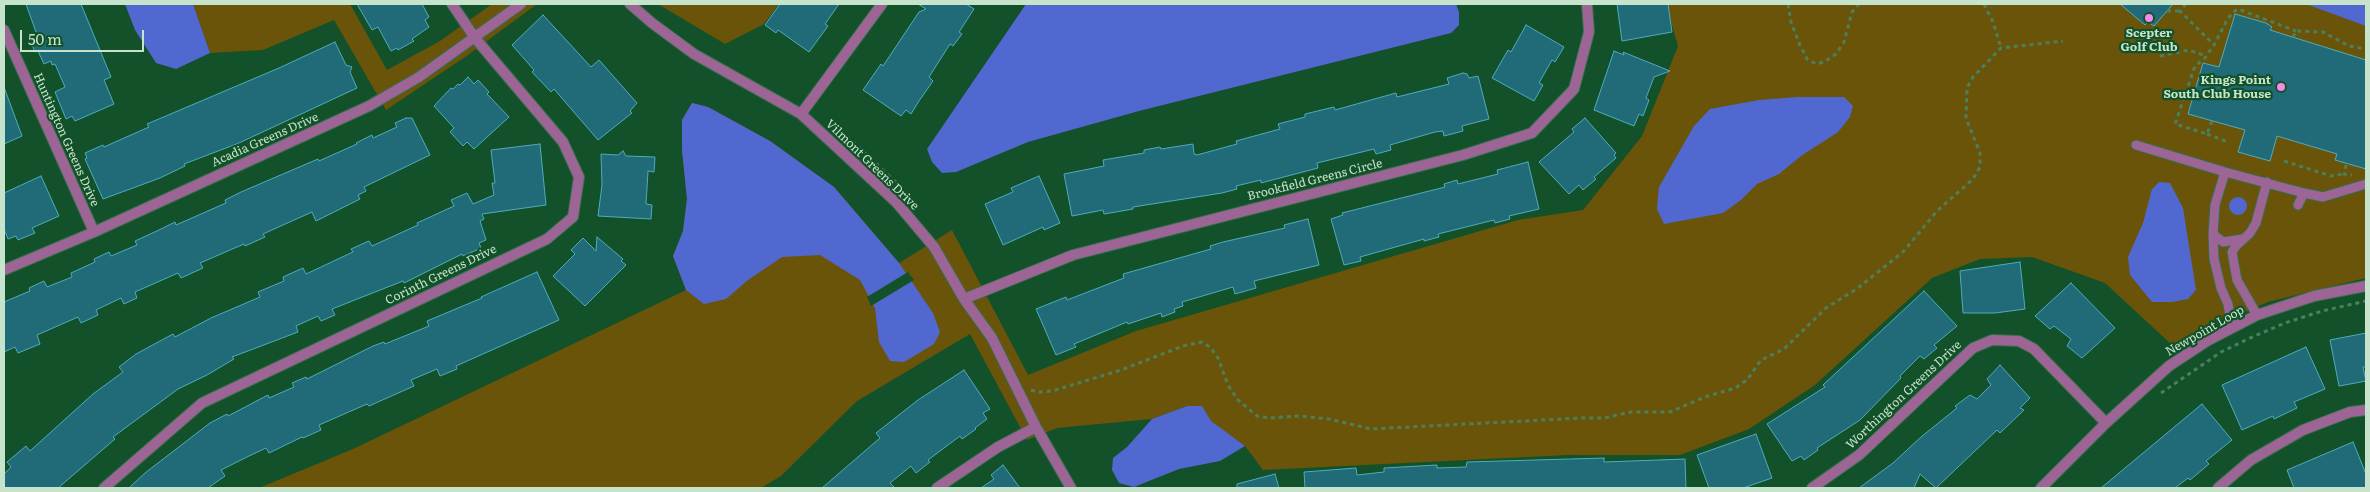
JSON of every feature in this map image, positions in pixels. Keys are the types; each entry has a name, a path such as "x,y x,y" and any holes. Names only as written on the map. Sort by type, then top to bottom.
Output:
{"street":[{"name":"Corinth Greens Drive","path":"104,488 202,403 547,239 573,217 579,177 563,142 475,38 452,4"},
{"name":"Acadia Greens Drive","path":"4,270 94,232 369,106 419,77 522,4"},
{"name":"Vilmont Greens Drive","path":"630,4 694,54 801,114 896,202 934,247 964,299 992,338 1036,427 1071,488"},
{"path":"801,114 882,4"},
{"name":"Brookfield Greens Circle","path":"964,299 1073,255 1463,155 1532,133 1574,89 1589,32 1587,4"},
{"name":"Huntington Greens Drive","path":"4,30 94,232"},
{"name":"Newpoint Loop","path":"2041,488 2106,423 2169,366 2257,315 2314,296 2366,286"},
{"name":"Worthington Greens Drive","path":"1812,488 1859,454 1973,348 1992,340 2019,341 2034,349 2106,423"},
{"path":"2218,488 2251,460 2303,430 2350,412 2366,410"},
{"path":"937,488 998,447 1036,427"}],"lane":[{"path":"2136,145 2225,172 2304,193 2323,196 2366,184"},
{"path":"2225,172 2215,205 2214,259 2221,288 2228,304 2232,328"},
{"path":"2257,315 2237,280 2232,252 2242,239 2250,233 2256,223 2268,182"},
{"path":"2298,205 2304,193"},
{"path":"2213,234 2223,242 2242,239"}],"path":[{"path":"1788,4 1791,22 1799,43 1807,58 1816,64 1830,58 1844,42 1852,12 1860,4"},
{"path":"1984,4 1993,22 2001,48"},
{"path":"2180,12 2186,4"},
{"path":"2228,142 2175,124 2195,66 2206,56 2233,12 2238,9 2296,31 2323,32 2349,46 2366,49"},
{"path":"2166,11 2180,12 2214,44"},
{"path":"2293,38 2296,31"},
{"path":"1028,385 1030,390 1039,392 1052,391 1121,370 1183,346 1202,342 1211,348 1218,358 1228,385 1238,400 1257,416 1270,418 1299,416 1329,419 1371,429 1604,418 1631,412 1670,412 1735,388 1747,380 1761,360 1784,349 1826,308 1858,288 1902,252 1936,211 1973,179 1980,167 1980,154 1966,118 1967,88 1983,65 2001,48 2063,41"},
{"path":"2160,56 2189,50 2197,51 2206,56"},
{"path":"2207,134 2212,121"},
{"path":"2284,161 2331,176 2344,174"},
{"path":"2157,396 2213,357 2250,338 2285,323 2322,311 2366,301"}],"shaded area":[{"path":"193,4 350,4 387,70 440,41 492,4 537,4 468,55 386,110 334,20 263,50 210,53"},
{"path":"658,4 779,4 764,24 725,44"},
{"name":"Scepter Golf Club","path":"1666,4 2366,4 2366,278 2268,302 2172,345 2105,283 2032,257 1980,259 1932,278 1815,385 1749,429 1680,455 1569,455 1263,470 1245,446 1187,406 1152,419 1057,428 1027,440 970,334 857,401 781,476 761,488 259,488 353,449 686,290 673,256 683,231 687,199 682,150 682,120 692,103 708,107 770,141 834,187 899,263 952,230 1028,375 1136,331 1518,220 1583,210 1642,136 1678,46"}],"water":[{"path":"125,4 193,4 210,53 176,69 156,63 135,30"},
{"path":"1026,4 1456,4 1459,12 1459,25 1451,33 1139,111 1028,142 956,172 942,173 932,162 927,149"},
{"path":"2306,4 2366,4 2366,26"},
{"path":"1798,97 1844,97 1853,106 1850,117 1838,132 1801,156 1779,174 1757,184 1741,200 1723,213 1664,224 1657,209 1659,187 1694,126 1710,109 1759,100"},
{"path":"692,103 708,107 770,141 834,187 899,263 933,313 940,332 934,344 904,362 890,361 879,342 875,308 860,280 820,255 782,257 748,280 726,299 704,304 686,290 673,256 683,231 687,199 682,150 682,120"},
{"path":"2159,182 2170,183 2183,208 2196,290 2188,299 2172,302 2152,302 2130,275 2128,257 2143,223 2152,189"},
{"path":"2234,197 2242,197 2247,202 2245,213 2234,215 2229,210 2229,202"},
{"path":"1187,406 1202,406 1211,421 1245,446 1220,461 1179,469 1134,487 1119,483 1112,470 1113,458 1127,447 1152,419"}],"pier":[{"path":"908,272 914,280 871,306 867,297"}],"building":[{"path":"26,4 81,4 111,77 104,80 114,104 75,121 72,116 66,119 55,92 65,87 55,64 52,65 51,61 44,64 38,51 35,52 28,36 36,32"},
{"path":"357,4 422,4 429,17 425,20 429,27 412,39 414,41 398,50 397,48 391,51 378,27 372,30"},
{"path":"780,4 839,4 825,24 828,26 809,52 778,30 776,33 765,25"},
{"path":"918,4 966,4 974,9 959,32 962,34 953,46 950,44 929,77 933,81 911,114 906,110 901,116 863,90 881,64 883,66 919,12 926,9"},
{"path":"1617,4 1668,4 1672,32 1622,41"},
{"name":"Scepter Golf Club","path":"2120,4 2173,4 2154,26 2148,22 2145,25"},
{"name":"Kings Point South Club House","path":"2235,14 2266,23 2272,27 2270,30 2366,60 2366,169 2335,160 2337,154 2277,136 2270,161 2238,152 2245,130 2188,114 2203,63 2219,67"},
{"path":"543,15 591,67 599,60 637,103 630,111 632,113 598,140 554,89 551,92 532,72 534,70 512,45"},
{"path":"1526,25 1564,47 1555,62 1552,60 1539,83 1543,85 1534,101 1492,78 1508,50 1511,52"},
{"path":"335,42 346,65 352,67 350,72 357,88 239,143 184,164 185,166 160,178 103,199 85,159 87,158 85,153 103,145 104,147 149,127 147,124"},
{"path":"1614,51 1624,55 1623,52 1670,71 1654,77 1646,98 1649,100 1643,116 1639,114 1634,126 1594,110"},
{"path":"1463,73 1467,74 1469,78 1478,76 1489,119 1462,126 1463,131 1444,136 1443,131 1435,132 1390,145 1391,150 1376,154 1374,149 1317,163 1318,168 1261,183 1261,180 1236,186 1237,189 1222,193 1133,207 1133,209 1104,214 1103,210 1072,216 1064,174 1104,166 1103,160 1144,153 1144,150 1160,147 1161,149 1193,144 1194,154 1197,155 1237,144 1236,141 1280,129 1278,124 1305,117 1305,114 1334,107 1335,110 1396,93 1397,97 1449,84 1447,78"},
{"path":"468,77 474,84 478,80 489,92 487,94 509,117 474,149 467,142 463,146 450,132 454,128 434,106 451,88 453,89 458,84 460,85"},
{"path":"4,87 22,136 4,144"},
{"path":"406,118 412,118 430,155 364,187 366,191 358,195 360,199 316,221 312,212 263,234 265,237 200,263 203,268 181,278 178,273 135,292 137,298 124,304 121,298 96,310 98,315 81,323 78,317 37,335 40,344 18,353 15,347 4,352 4,302 30,291 29,288 44,281 47,287 72,277 71,273 95,262 94,259 109,252 111,256 137,245 135,241 175,222 176,225 226,203 225,200 241,192 318,159 319,161 372,135 373,138 397,127 395,123"},
{"path":"1585,118 1616,153 1614,155 1616,158 1594,177 1596,179 1583,190 1579,185 1569,194 1539,162 1574,132 1572,129"},
{"path":"540,144 546,205 482,214 484,219 480,221 486,240 479,243 481,248 463,256 462,254 404,283 403,281 332,309 335,315 321,321 318,316 296,326 298,332 232,357 234,359 178,389 113,437 115,439 58,488 4,488 4,474 11,467 7,462 26,446 30,451 93,394 123,372 119,367 136,354 173,334 175,337 211,318 260,297 258,292 284,281 283,277 303,268 306,274 353,252 351,249 369,241 372,246 418,225 417,223 454,206 451,200 467,193 473,204 494,195 492,183 495,183 491,150"},
{"path":"623,151 626,156 655,157 654,172 648,171 646,204 652,205 651,219 598,216 602,185 601,154 618,155"},
{"path":"1528,162 1539,209 1509,216 1510,219 1495,223 1494,220 1438,234 1439,237 1424,241 1424,239 1360,257 1361,261 1344,265 1331,219 1343,215 1342,213 1445,187 1444,184 1457,180 1458,184 1498,174 1497,170"},
{"path":"41,176 59,216 32,228 35,233 18,240 16,236 8,239 4,229 4,193"},
{"path":"1039,176 1060,223 1044,230 1043,227 1003,245 985,204 1013,192 1011,188"},
{"path":"1308,219 1319,265 1254,281 1256,288 1235,294 1233,287 1182,302 1183,306 1174,309 1175,312 1162,317 1161,313 1128,324 1127,322 1074,344 1076,347 1056,355 1036,309 1066,297 1067,300 1124,278 1123,274 1211,249 1210,246 1223,242 1285,228 1284,225"},
{"path":"597,237 623,259 621,261 626,265 585,306 553,276 575,254 571,250 583,238 596,251"},
{"path":"2020,262 2025,309 1995,313 1963,313 1960,271"},
{"path":"537,272 559,320 456,366 457,369 440,376 437,369 411,380 414,386 319,425 321,430 269,453 266,448 249,456 221,470 225,476 208,488 129,488 145,473 210,423 227,414 228,416 268,395 269,398 294,387 292,383 306,377 307,379 373,346 384,342 385,344 429,326 427,321"},
{"path":"2071,283 2115,328 2082,358 2067,346 2071,339 2054,326 2050,329 2035,316"},
{"path":"1924,291 1957,326 1934,345 1937,348 1924,359 1920,356 1860,420 1817,448 1818,450 1804,460 1801,456 1792,461 1767,424 1825,387 1823,385"},
{"path":"2366,333 2366,367 2363,367 2366,381 2339,386 2330,340"},
{"path":"2306,347 2325,389 2294,402 2297,408 2274,419 2273,416 2242,430 2222,385"},
{"path":"2000,365 2030,398 2020,408 2024,410 2000,433 1997,430 1936,488 1920,474 1914,488 1859,488 1893,463 1957,408 1955,406 1970,395 1977,399 1991,385 1987,379"},
{"path":"964,370 990,409 983,413 987,419 976,429 962,439 960,436 928,460 930,462 916,473 911,466 890,483 895,488 822,488 880,438 876,433 918,400"},
{"path":"2202,404 2232,440 2206,461 2209,464 2190,480 2188,478 2175,488 2101,488"},
{"path":"1756,434 1772,478 1743,488 1709,488 1697,455"},
{"path":"2353,442 2366,474 2366,488 2294,488 2287,470"},
{"path":"1604,458 1604,462 1685,459 1686,488 1305,488 1304,472 1356,468 1357,475 1384,472 1384,468 1437,465 1437,468 1466,467 1467,462"},
{"path":"1003,465 1020,488 981,488 994,479 991,475"},
{"path":"1275,474 1279,488 1237,488 1237,484"}],"place":[{"name":"Scepter Golf Club","path":"2149,18"},
{"name":"Kings Point South Club House","path":"2281,87"}]}
